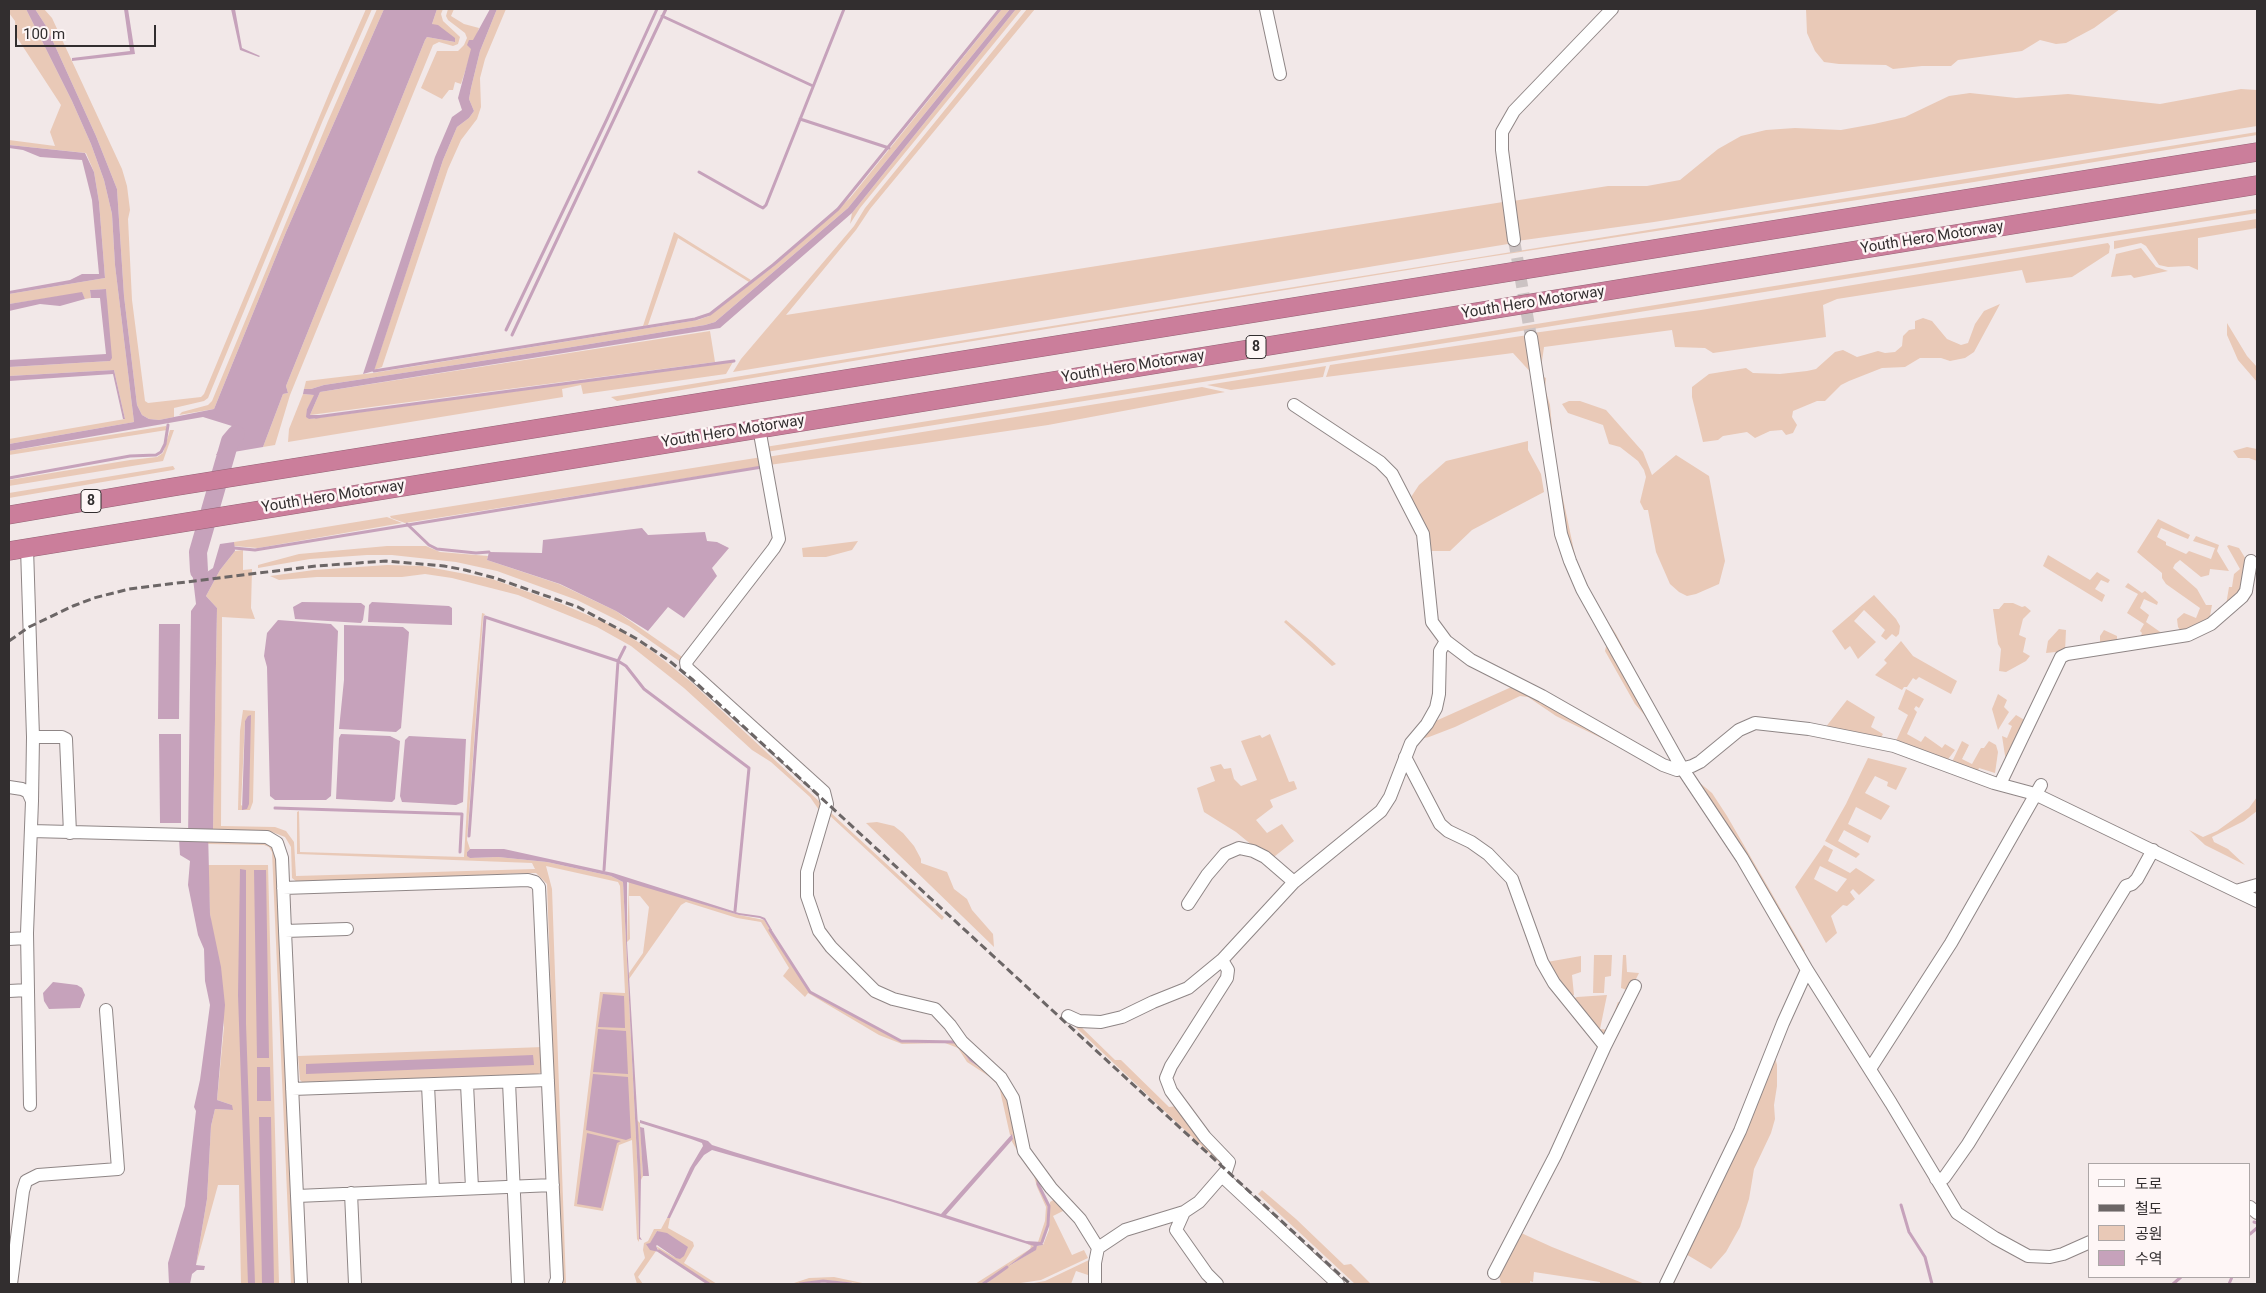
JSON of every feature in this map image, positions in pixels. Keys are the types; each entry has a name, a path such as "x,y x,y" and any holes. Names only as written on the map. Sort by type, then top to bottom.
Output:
{"highway":[{"name":"8","path":"9,516 173,487 2257,152"},
{"name":"Youth Hero Motorway","path":"9,551 2257,185"}],"street":[{"path":"1266,9 1280,74"},
{"path":"1514,240 1502,150 1502,132 1514,110 1612,9"},
{"path":"1531,337 1561,534 1570,562 1582,589 1682,768 1742,858 1807,970 1957,1212 1995,1238 2028,1256 2050,1257 2088,1243"},
{"path":"1294,405 1380,462 1392,474 1423,534 1432,622 1446,641 1472,660 1542,696 1663,764 1676,770 1700,762 1739,730 1755,723 1809,729 1894,746 2000,784 2038,790 2096,825 2153,850 2257,901"},
{"path":"758,428 779,539 686,662 687,668 824,792 827,804 807,872 807,896 819,931 831,947 875,991 894,999 935,1009 950,1024 962,1042 1001,1078 1013,1098 1024,1151 1052,1188 1080,1218 1098,1248 1094,1284"},
{"path":"27,548 33,737 27,938 30,1105"},
{"path":"2000,784 2061,657 2067,654 2188,635 2211,624 2242,597 2246,591 2251,562"},
{"path":"1068,1016 1078,1021 1102,1022 1122,1017 1188,988 1222,960 1294,882 1381,811 1390,797 1411,744 1427,724 1436,708 1439,694 1440,651 1446,641"},
{"path":"33,737 62,737 66,740 70,833"},
{"path":"1405,757 1440,824 1448,831 1471,842 1488,854 1512,879 1542,962 1554,983 1604,1046"},
{"path":"9,787 28,792 32,801"},
{"path":"1870,1069 1951,943 2038,790"},
{"path":"31,831 260,836 277,843 280,850 283,888 301,1284"},
{"path":"1188,904 1207,875 1225,854 1239,848 1253,851 1264,857 1294,882"},
{"path":"1936,1179 1944,1178 1968,1144 2126,886 2132,884 2137,879 2153,850"},
{"path":"283,888 535,882 539,887 557,1279 555,1284"},
{"path":"2236,891 2257,884"},
{"path":"285,932 346,929"},
{"path":"9,939 27,938"},
{"path":"1098,1248 1125,1230 1184,1212 1198,1202 1222,1176 1229,1162 1205,1137 1171,1091 1166,1078 1171,1066 1227,978 1228,970 1222,960"},
{"path":"1666,1284 1740,1131 1783,1023 1807,970"},
{"path":"1494,1273 1555,1156 1604,1046 1635,986"},
{"path":"9,991 28,990"},
{"path":"11,1284 23,1191 26,1181 38,1175 118,1169 106,1010"},
{"path":"292,1089 548,1080"},
{"path":"509,1082 518,1284"},
{"path":"467,1084 472,1188"},
{"path":"428,1085 433,1190"},
{"path":"1222,1176 1338,1284"},
{"path":"297,1196 553,1185"},
{"path":"351,1193 355,1284"},
{"path":"1184,1212 1176,1230 1217,1284"}],"green space":[{"path":"9,9 26,9 72,101 104,180 112,214 115,265 134,422 9,444 9,439 125,419 114,370 9,376 9,367 110,361 106,289 90,290 91,298 85,299 82,293 9,304 9,294 105,278 99,202 94,172 86,153 9,145 9,140 55,146 50,132 61,105 16,36 15,21 9,13"},
{"path":"35,9 44,9 52,18 122,169 127,186 130,210 128,219 132,300 145,401 148,403 201,397 204,394 333,84 366,9 372,9 323,120 208,398 204,401 174,408 174,417 159,420 149,419 142,415 137,405 124,296 117,189 96,136 46,26"},
{"path":"377,9 384,9 286,232 214,409 179,415 182,412 208,405 212,401 328,121"},
{"path":"437,9 443,9 441,14 443,21 460,37 458,44 453,46 439,42 433,45 290,395 275,445 263,447 283,394 288,393 286,386 425,40 427,37 455,42 432,24"},
{"path":"448,9 454,9 451,16 464,24 479,28 461,84 455,82 453,90 449,90 442,99 421,88 437,51 458,51 464,45 467,38 465,33 448,20 446,16"},
{"path":"497,9 506,9 485,59 480,78 481,107 477,119 461,140 448,169 382,367 374,370 443,160 457,127 469,118 474,111 469,99 471,88 480,51"},
{"path":"1002,9 1010,9 848,208 715,322 566,348 304,389 306,381 373,373 698,320 709,316 774,266 850,198"},
{"path":"1016,9 1022,9 860,208 850,224 852,213"},
{"path":"1027,9 1035,9 870,209 856,230 786,315 1503,202 1508,244 733,372 741,359 854,226 865,208"},
{"path":"1806,9 2120,9 2094,28 2066,43 2056,44 2040,40 2022,51 1958,60 1951,66 1893,69 1886,65 1824,62 1815,51 1807,33"},
{"path":"2241,89 2257,90 2257,126 1654,222 1517,241 1513,201 1608,186 1647,186 1680,180 1718,149 1741,136 1766,130 1795,128 1841,130 1905,117 1949,96 1970,93 2016,98 2068,94 2160,104"},
{"path":"2257,132 2257,135 1974,182 1475,259 617,401 611,397"},
{"path":"2257,209 2257,213 766,452 765,447"},
{"path":"2257,219 2257,228 2198,238 2198,270 2189,266 2168,267 2159,265 2146,246 2141,243 2114,249 2114,241"},
{"path":"674,232 751,280 749,282 678,238 648,325 643,326"},
{"path":"2108,243 2110,246 2109,253 2072,277 2026,283 2022,270 1837,299 1823,305 1826,337 1713,353 1705,348 1675,347 1672,330 1544,347 1540,375 1546,378 1545,389 1550,405 1555,461 1576,560 1590,594 1616,634 1661,720 1658,722 1583,590 1572,562 1564,533 1533,333 1701,310"},
{"path":"2141,248 2156,267 2168,271 2134,278 2131,275 2111,277 2116,254"},
{"path":"2000,304 1974,352 1965,358 1950,361 1941,358 1920,358 1905,367 1882,368 1849,381 1841,385 1825,401 1817,401 1793,411 1792,417 1797,425 1793,433 1786,435 1782,430 1770,431 1755,438 1747,432 1703,442 1692,397 1692,387 1709,374 1746,368 1753,373 1780,374 1807,371 1816,369 1835,352 1843,350 1857,357 1878,351 1885,353 1895,352 1902,346 1903,336 1909,330 1915,329 1915,321 1923,318 1932,321 1947,339 1961,345 1968,343 1975,324 1984,311"},
{"path":"2227,323 2247,356 2257,367 2257,382 2238,360 2227,335"},
{"path":"710,331 715,362 310,415 320,392"},
{"path":"1528,335 1535,377 1513,353 1326,377 1330,365"},
{"path":"733,362 726,374 583,394 581,385 562,389 563,397 288,442 289,429 303,394 315,395 307,409 309,419"},
{"path":"1326,366 1323,377 1231,390 1207,385"},
{"path":"1202,387 1225,392 1048,425 919,444 769,465 767,457"},
{"path":"1569,401 1580,401 1606,410 1643,452 1652,475 1676,455 1709,476 1725,561 1719,584 1687,596 1670,584 1656,552 1648,510 1644,510 1640,502 1646,477 1644,470 1638,461 1620,447 1609,444 1603,425 1568,413 1562,404"},
{"path":"166,426 167,430 9,455 9,451"},
{"path":"170,430 174,430 163,461 9,486 9,480 157,457 163,453"},
{"path":"1528,441 1528,450 1541,474 1544,492 1472,530 1450,551 1429,551 1421,516 1409,500 1419,485 1446,461"},
{"path":"2247,447 2257,449 2257,461 2249,458 2238,458 2233,451"},
{"path":"762,457 763,466 405,523 390,516"},
{"path":"173,466 175,469 173,470 9,498 9,493"},
{"path":"387,517 402,523 258,548 234,546 234,542"},
{"path":"2158,519 2190,535 2188,539 2161,528 2157,537 2166,542 2166,545 2186,554 2189,551 2211,559 2215,548 2193,541 2196,536 2219,545 2217,551 2229,571 2210,569 2209,575 2201,577 2180,560 2175,564 2173,568 2197,589 2206,605 2212,605 2209,621 2181,631 2178,627 2177,619 2184,613 2196,618 2200,608 2166,584 2162,578 2162,573 2137,552"},
{"path":"858,541 852,550 826,557 803,557 802,548"},
{"path":"387,546 426,546 440,552 488,556 487,560 559,584 616,611 685,659 682,663 629,626 577,600 497,571 456,562 392,555 367,555 310,559 258,568 258,565 299,554"},
{"path":"2227,546 2239,548 2247,561 2241,591 2226,605 2229,587 2232,587 2234,574 2240,569"},
{"path":"243,550 243,570 252,569 251,608 255,619 222,617 221,826 275,827 286,831 294,842 296,876 535,869 532,863 297,854 297,812 299,811 300,852 464,857 471,738 482,613 485,614 483,617 467,840 470,849 467,852 470,858 498,857 547,862 611,876 623,882 638,1177 639,1242 637,1239 632,1140 619,1145 603,1211 574,1206 600,992 625,993 620,886 618,882 546,866 552,889 566,1284 561,1284 547,884 536,873 297,882 292,878 291,847 285,837 272,832 213,830 217,608 206,596 220,570 235,551"},
{"path":"2048,555 2090,580 2097,572 2110,580 2108,583 2101,580 2095,589 2105,595 2102,602 2043,566"},
{"path":"387,565 423,566 492,579 562,604 613,626 652,651 690,681 822,804 821,813 810,797 771,762 752,750 684,688 631,646 597,627 518,595 452,578 425,574 402,577 317,577 279,580 270,576 314,570"},
{"path":"2128,583 2142,593 2145,591 2158,602 2157,605 2144,599 2140,608 2149,615 2146,622 2166,636 2139,640 2142,633 2140,631 2144,624 2127,613 2138,594 2125,587"},
{"path":"1874,595 1896,619 1900,626 1899,634 1896,637 1892,634 1886,640 1881,636 1885,630 1864,610 1854,621 1876,642 1858,659 1850,646 1845,650 1832,631"},
{"path":"2004,603 2025,606 2031,611 2023,619 2019,635 2026,638 2023,652 2030,656 2026,661 2006,672 1999,671 2001,649 1998,644 1993,609 1999,609"},
{"path":"1286,620 1336,664 1332,666 1284,622"},
{"path":"2059,629 2066,630 2065,651 2046,653 2048,641"},
{"path":"2104,630 2117,636 2117,642 2100,644 2100,636"},
{"path":"1901,641 1913,656 1957,681 1951,694 1919,677 1916,680 1913,678 1907,687 1904,687 1902,690 1875,675 1887,663 1884,660"},
{"path":"1607,642 1659,732 1635,704 1605,651"},
{"path":"1516,685 1630,752 1556,716 1528,697 1520,696 1455,727 1420,739 1429,724"},
{"path":"1906,689 1924,699 1919,708 1916,706 1914,709 1917,712 1907,734 1921,742 1925,736 1942,748 1945,744 1955,750 1946,762 1895,743 1908,715 1898,709"},
{"path":"1998,694 2007,700 2004,707 2009,712 1998,730 1992,709"},
{"path":"1847,700 1875,717 1871,727 1883,734 1879,741 1825,728"},
{"path":"243,710 255,711 253,802 250,810 238,810 240,731","holes":["251,716 246,809 241,805 245,721"]},
{"path":"2016,715 2028,722 2006,762 2002,736 2007,738 2012,726 2008,724"},
{"path":"1270,734 1289,782 1294,781 1297,789 1270,800 1273,807 1256,820 1267,833 1282,824 1294,841 1270,860 1236,832 1204,812 1197,788 1215,781 1210,767 1221,764 1224,769 1231,768 1234,779 1241,786 1257,780 1241,741 1260,735 1262,738"},
{"path":"1962,741 1969,745 1962,759 1972,764 1981,748 1984,748 1989,741 1996,745 1998,752 1995,773 1979,768 1977,774 1951,764"},
{"path":"1868,758 1907,768 1896,790 1887,786 1888,782 1875,776 1865,793 1890,806 1881,820 1856,807 1848,824 1871,836 1868,843 1844,830 1838,841 1860,854 1856,858 1825,841 1846,804"},
{"path":"1688,773 1712,793 1727,816 1805,951 1801,954"},
{"path":"2257,797 2257,811 2244,821 2212,837 2214,842 2228,849 2245,865 2205,845 2189,830 2203,837 2217,831 2249,808"},
{"path":"830,812 944,917 942,920 828,814"},
{"path":"877,822 894,826 903,833 914,846 921,859 921,863 947,872 954,889 967,899 972,910 993,934 994,947 866,823"},
{"path":"208,839 257,840 271,844 276,856 296,1284 291,1284 272,852 269,847 264,845 208,844"},
{"path":"1824,845 1833,850 1828,861 1850,873 1856,868 1875,880 1859,895 1853,889 1850,892 1855,899 1847,906 1843,905 1831,916 1837,933 1826,943 1795,887","holes":["1820,866 1847,879 1837,892 1814,879"]},
{"path":"208,865 268,865 279,1284 241,1284 239,1185 218,1185 196,1265 207,1199 211,1126 215,1109 232,1110 232,1105 217,1100 224,1027 210,914"},
{"path":"629,881 739,915 764,920 790,963 812,994 901,1042 956,1043 970,1061 997,1080 1007,1100 1016,1142 1037,1175 1038,1184 1048,1202 1047,1225 1041,1242 1038,1242 1045,1221 1046,1207 1034,1176 1011,1140 1013,1138 1010,1135 999,1086 990,1077 967,1062 958,1048 945,1043 902,1044 879,1035 808,993 805,997 783,976 789,968 761,922 737,918 686,902 681,905 629,979 629,973 643,953 649,907 640,896 629,896 630,939 627,942"},
{"path":"1594,955 1612,955 1611,976 1605,977 1604,993 1593,993"},
{"path":"1623,955 1626,955 1627,972 1639,973 1630,991 1621,988"},
{"path":"1581,956 1581,972 1572,975 1574,995 1568,996 1547,962"},
{"path":"1607,995 1600,1029 1608,1030 1618,1002 1625,1004 1604,1044 1570,1000 1577,997"},
{"path":"1069,1021 1076,1022 1115,1060 1121,1060 1169,1107 1178,1106 1225,1162 1223,1166"},
{"path":"543,1047 542,1072 538,1074 302,1082 300,1080 298,1056"},
{"path":"1774,1053 1777,1065 1777,1086 1774,1105 1775,1119 1771,1133 1754,1169 1749,1199 1740,1227 1726,1252 1711,1269 1684,1253 1674,1284 1669,1284"},
{"path":"637,1120 640,1123 643,1176 641,1180"},
{"path":"1262,1190 1296,1219 1344,1265 1351,1264 1371,1284 1355,1284 1258,1194"},
{"path":"1057,1198 1067,1209 1053,1216 1072,1255 1084,1250 1088,1258 1041,1280 1014,1284 986,1284 1004,1269 981,1284 975,1284 1030,1249 1031,1246 1026,1243 1034,1246 1033,1248 1009,1266 1035,1250 1037,1246 1043,1245 1049,1230 1050,1202"},
{"path":"667,1218 670,1218 668,1228 693,1242 694,1246 684,1263 717,1284 711,1284 659,1251 656,1246 676,1258 662,1233 657,1231 650,1244 656,1251 638,1277 643,1284 637,1284 634,1274 645,1258 644,1243 648,1241 654,1229 661,1229"},
{"path":"1519,1232 1645,1284 1600,1284 1600,1282 1534,1272 1533,1282 1530,1281 1530,1284 1501,1284 1499,1275"},
{"path":"1091,1260 1091,1276 1076,1271 1071,1284 1028,1284 1045,1281"},
{"path":"834,1277 867,1284 824,1280 791,1284 809,1278"}],"water":[{"path":"26,9 35,9 46,26 96,136 117,189 124,296 137,405 142,415 149,419 159,420 214,409 286,232 384,9 437,9 432,24 438,25 455,38 455,42 427,37 425,40 286,386 288,393 283,394 263,447 216,455 232,426 203,417 9,451 9,444 134,422 115,265 112,214 104,180 72,101"},
{"path":"124,9 128,9 135,54 72,61 72,58 130,51"},
{"path":"231,9 235,9 242,48 259,57 240,50"},
{"path":"490,9 497,9 480,51 471,88 469,99 474,111 469,118 457,127 443,160 374,371 363,374 435,157 452,117 462,110 458,98 471,49 467,45 469,40 473,40"},
{"path":"1010,9 1016,9 852,213 720,328 320,392 310,415 319,415 320,418 309,419 306,417 307,409 314,395 303,394 304,389 566,348 715,322 848,208"},
{"path":"9,145 85,153 94,172 99,202 105,278 9,294 9,291 70,280 82,274 99,274 92,200 82,160 40,157 23,150 9,148"},
{"path":"106,289 112,358 110,361 9,367 9,360 106,354 100,298 91,298 90,290"},
{"path":"82,292 85,299 60,306 40,304 9,311 9,304"},
{"path":"114,370 125,419 123,419 113,374 9,381 9,376"},
{"path":"642,528 648,535 705,532 707,541 717,542 729,548 712,568 717,576 684,618 668,607 648,631 616,611 560,584 487,560 489,552 542,553 543,540"},
{"path":"234,542 235,551 220,570 206,596 217,608 213,830 208,831 210,914 221,967 225,1005 217,1100 232,1105 233,1110 215,1109 211,1126 207,1199 196,1265 205,1266 204,1270 197,1270 192,1274 190,1284 169,1284 168,1263 185,1206 196,1111 194,1107 200,1080 210,1005 205,981 204,949 198,935 188,885 190,861 180,855 179,839 188,839 191,611 196,604 192,570 194,549 206,547 200,572 207,572 213,568 220,544"},
{"path":"302,602 361,603 365,606 363,620 361,623 295,619 293,607"},
{"path":"372,602 449,606 452,608 452,625 368,622 369,605"},
{"path":"278,620 331,624 338,631 331,796 326,800 275,800 270,796 267,667 264,656 267,633"},
{"path":"159,624 180,624 179,719 158,719"},
{"path":"344,625 403,627 409,632 401,728 396,732 339,729 344,680"},
{"path":"251,715 249,804 247,809 242,810 245,721"},
{"path":"159,734 181,734 181,823 160,823"},
{"path":"341,734 390,736 400,741 395,799 392,802 336,799 339,738"},
{"path":"409,736 466,739 463,802 456,805 402,802 400,796 405,740"},
{"path":"470,849 504,849 613,873 739,913 760,916 765,918 772,930 760,918 739,915 627,882 627,942 641,1177 640,1237 642,1240 639,1239 638,1177 623,882 611,876 547,862 498,857 470,858 467,856 467,852"},
{"path":"240,869 246,870 246,1024 255,1284 248,1284 238,995"},
{"path":"254,870 266,870 269,1058 257,1058"},
{"path":"53,982 77,985 82,988 85,995 80,1008 49,1009 44,1001 43,993"},
{"path":"603,994 624,996 625,1028 598,1027"},
{"path":"598,1029 626,1031 628,1074 593,1072"},
{"path":"533,1055 534,1065 306,1074 306,1064"},
{"path":"257,1067 270,1067 271,1101 257,1101"},
{"path":"593,1074 628,1077 631,1138 626,1140 586,1130"},
{"path":"259,1117 271,1117 274,1284 262,1284"},
{"path":"640,1120 708,1141 712,1145 734,1152 941,1214 1012,1134 1013,1139 946,1215 1026,1241 1042,1242 1043,1245 1037,1246 1036,1250 1007,1267 1034,1246 890,1201 712,1150 704,1155 695,1167 670,1218 667,1218 690,1168 703,1146 702,1143 640,1123"},
{"path":"640,1127 644,1128 649,1176 643,1176"},
{"path":"587,1133 621,1141 617,1143 601,1208 577,1204"},
{"path":"657,1231 667,1233 688,1247 684,1256 680,1259 676,1258 657,1245 659,1252 650,1250 646,1244 650,1243"}],"waterway":[{"path":"506,330 607,119 657,9"},
{"path":"512,335 666,9"},
{"path":"699,172 763,208 766,205 844,9"},
{"path":"374,371 695,319 710,314 773,265 838,209 1000,9"},
{"path":"662,16 813,86"},
{"path":"800,119 889,148"},
{"path":"316,417 734,361"},
{"path":"9,478 130,456 156,455 161,452 165,444 168,425"},
{"path":"199,571 198,552 230,441 236,434"},
{"path":"234,548 255,550 762,467"},
{"path":"407,524 429,545 437,549 476,553 489,552"},
{"path":"469,836 485,617 618,661 626,666 644,689 749,768 735,911"},
{"path":"604,870 618,661 625,647"},
{"path":"275,808 462,814 460,852"},
{"path":"770,930 810,992 901,1041 956,1042"},
{"path":"965,1052 971,1060 980,1066"},
{"path":"1038,1177 1038,1184 1049,1206 1048,1225 1042,1242"},
{"path":"1901,1205 1909,1232 1925,1257 1932,1284"},
{"path":"2251,1233 2257,1228"},
{"path":"659,1251 709,1284"},
{"path":"983,1284 1007,1267"},
{"path":"2173,1284 2180,1278"},
{"path":"2229,1284 2232,1278"},
{"path":"800,1284 823,1281 851,1284"}],"tunnel":[{"path":"1514,240 1531,337"}],"railway":[{"path":"9,641 29,627 73,606 94,598 129,589 316,566 386,561 444,566 465,570 495,578 578,607 637,639 667,659 693,680 1350,1284"}]}
